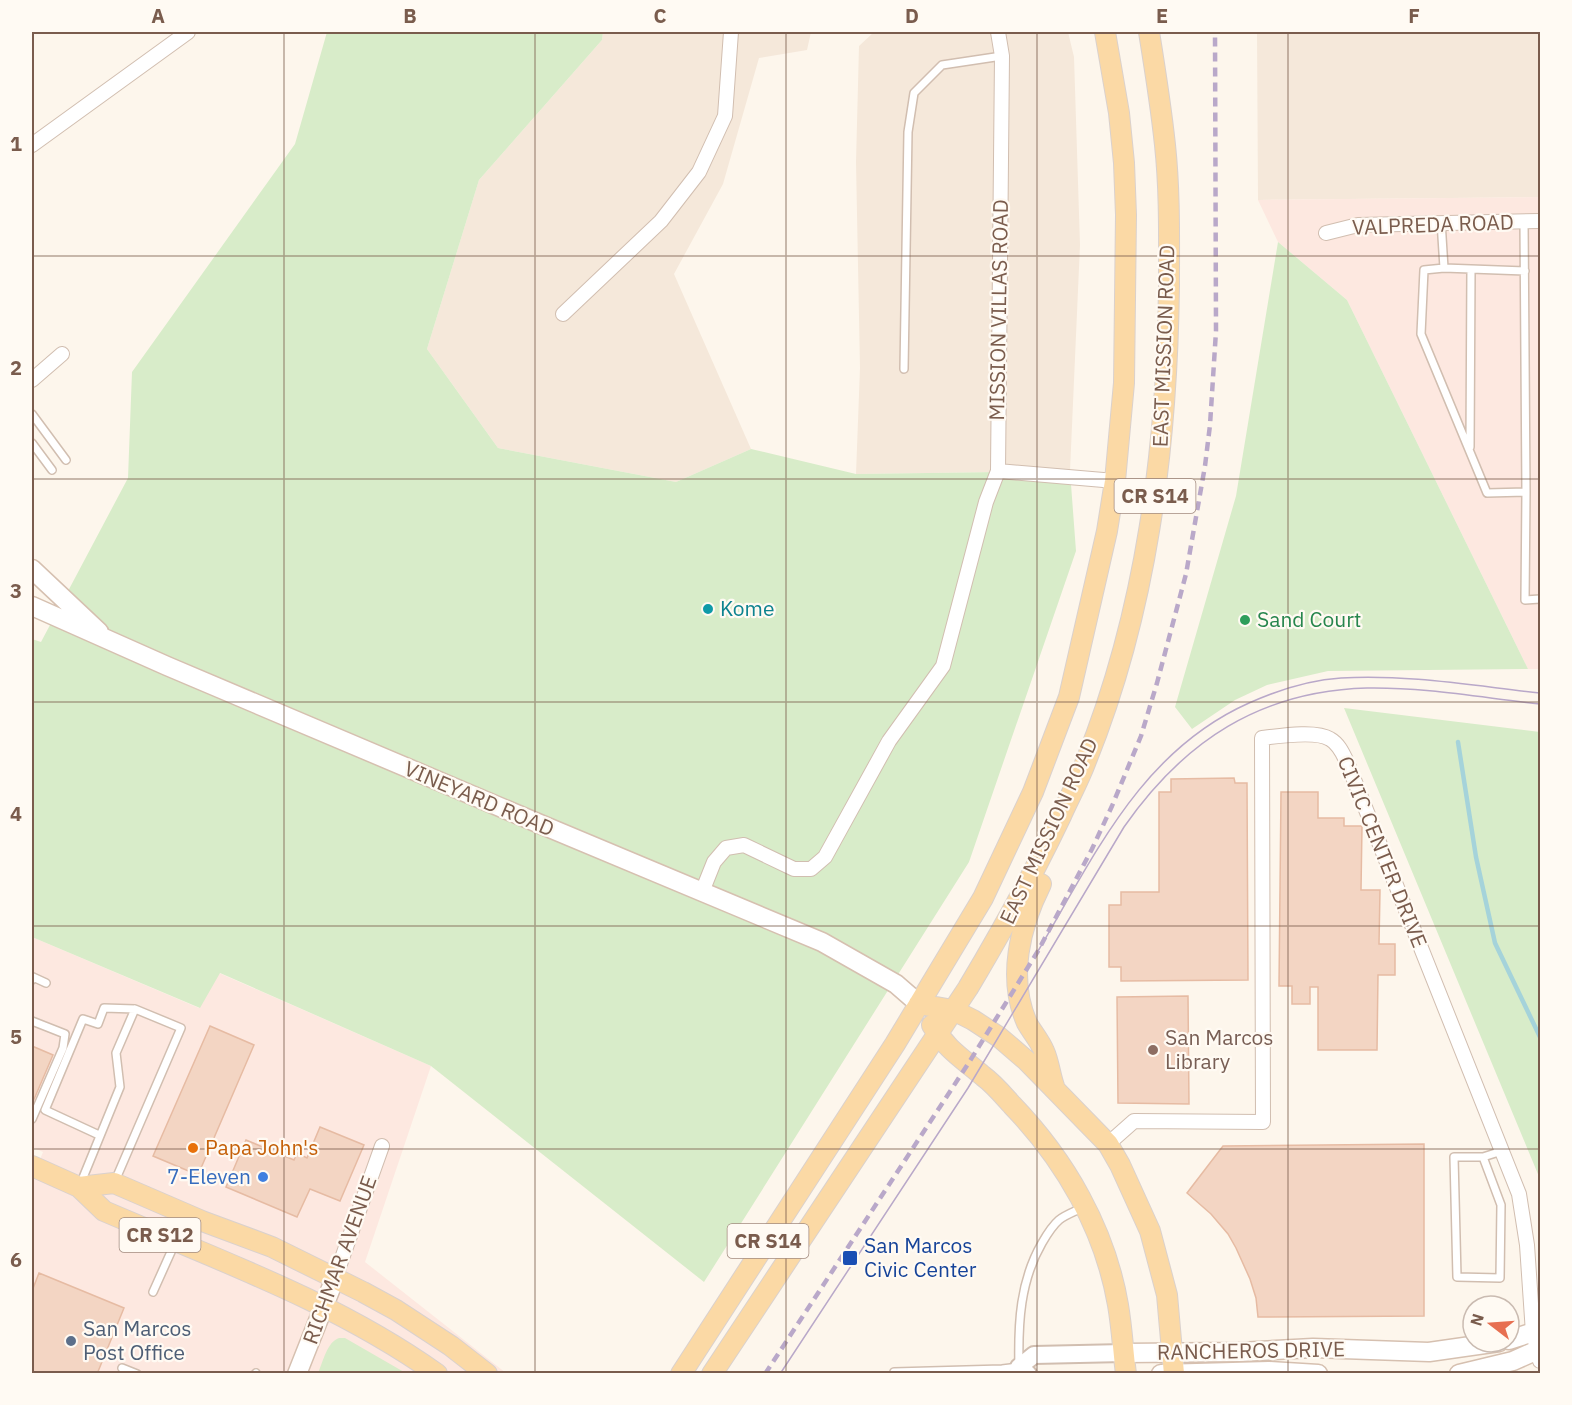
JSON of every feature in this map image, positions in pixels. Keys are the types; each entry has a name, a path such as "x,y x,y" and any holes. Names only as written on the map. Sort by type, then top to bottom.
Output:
{"main road":[{"name":"EAST MISSION ROAD","path":"681,1374 920,1004 983,897 1013,838 1052,746 1069,697 1097,580 1115,481 1125,373 1126,215 1119,113 1105,32"},
{"name":"EAST MISSION ROAD","path":"712,1374 953,1011 1005,926 1086,762 1109,694 1125,641 1145,556 1158,479 1167,380 1169,229 1166,147 1149,32"},
{"path":"32,569 110,641"},
{"name":"VINEYARD ROAD","path":"32,606 822,942 896,984 920,1004"},
{"path":"1054,1089 1044,1051 1027,1022 1018,984 1019,950 1022,930 1031,904 1051,864 1086,762"},
{"path":"920,1004 953,1011 973,1020 999,1037 1028,1061 1108,1144 1150,1231 1167,1295 1172,1351 1169,1373"},
{"path":"920,1004 937,1034 952,1052 986,1078 1032,1125 1067,1173 1086,1206 1102,1247 1118,1303 1126,1374"},
{"name":"CR S12","path":"32,1166 79,1187 104,1211 325,1306 380,1336 437,1374"},
{"name":"CR S12","path":"79,1187 114,1184 272,1247 396,1310 451,1346 488,1374"},
{"name":"RICHMAR AVENUE","path":"297,1374 335,1278"},
{"path":"1521,1342 1539,1345"},
{"path":"1459,1374 1513,1361 1539,1345"},
{"name":"RANCHEROS DRIVE","path":"1124,1353 1239,1352 1313,1348 1429,1352 1461,1347"},
{"name":"RANCHEROS DRIVE","path":"1169,1373 1269,1371 1318,1374"}],"street":[{"path":"32,146 188,32"},
{"path":"562,314 661,221 699,172 725,116 731,32"},
{"name":"MISSION VILLAS ROAD","path":"998,471 1002,56 999,32"},
{"name":"VALPREDA ROAD","path":"1326,233 1358,225 1540,220"},
{"path":"32,380 62,354"},
{"path":"702,892 714,862 726,848 744,845 794,869 811,869 825,857 890,741 943,666 986,502 998,471 1115,481"},
{"name":"CIVIC CENTER DRIVE","path":"1108,1144 1134,1121 1263,1122 1262,738 1308,735 1330,738 1340,747 1347,762 1519,1194 1539,1345"},
{"name":"RICHMAR AVENUE","path":"335,1278 382,1146"},
{"name":"RANCHEROS DRIVE","path":"1022,1371 1034,1354 1124,1353"}],"lane":[{"path":"904,369 908,132 914,93 942,66 1002,56"},
{"path":"1524,221 1526,492 1524,600 1540,599"},
{"path":"1441,222 1444,268"},
{"path":"1525,271 1444,268 1424,270 1421,334 1487,493 1526,492"},
{"path":"1470,451 1471,269"},
{"path":"32,414 66,460"},
{"path":"32,442 51,470"},
{"path":"32,980 33,977 46,983"},
{"path":"99,1136 45,1110 83,1019 98,1024 104,1008 135,1009 181,1028 114,1184"},
{"path":"79,1187 120,1087 116,1053 135,1009"},
{"path":"32,1021 65,1034 63,1048 32,1119"},
{"path":"1483,1157 1501,1204 1500,1278 1457,1277 1454,1157 1483,1157 1502,1151"},
{"path":"894,1372 1022,1371 1018,1338 1024,1286 1034,1258 1046,1236 1059,1220 1086,1206"},
{"path":"153,1292 176,1242"},
{"path":"122,1368 137,1374"}],"shaded area":[{"path":"603,32 811,32 807,50 759,58 723,184 674,274 751,449 676,482 498,448 427,349 479,180 602,40"},
{"path":"874,32 1068,32 1074,57 1080,245 1070,471 856,474 860,368 856,162 859,46"},
{"path":"1257,32 1540,32 1540,197 1258,200"},
{"path":"1540,197 1540,669 1528,669 1347,300 1278,242 1258,200"},
{"path":"32,937 199,1008 219,973 431,1066 365,1262 506,1373 32,1373 32,1179 43,1152 32,1147"}],"green space":[{"path":"327,32 603,32 602,40 479,180 427,349 498,448 676,482 751,449 856,474 1070,471 1076,551 969,862 704,1282 431,1066 220,973 200,1008 32,937 32,639 41,642 128,478 132,372 295,144"},
{"path":"1278,242 1347,300 1528,669 1328,671 1267,685 1235,700 1192,729 1175,707 1236,496"},
{"path":"1344,708 1540,732 1540,1179"},
{"path":"339,1338 345,1338 404,1372 318,1373 328,1348"}],"building":[{"path":"1234,778 1235,783 1247,783 1248,980 1121,981 1121,967 1109,967 1109,905 1121,905 1121,892 1159,892 1159,792 1171,792 1171,779"},
{"path":"1281,792 1318,792 1318,818 1344,818 1344,826 1362,826 1361,890 1380,890 1379,944 1395,944 1395,975 1378,975 1377,1050 1318,1050 1318,987 1310,987 1310,1004 1292,1004 1292,986 1279,986"},
{"name":"San Marcos Library","path":"1188,996 1189,1104 1118,1103 1117,997"},
{"path":"210,1026 254,1045 198,1175 153,1156"},
{"path":"32,1046 53,1055 32,1104"},
{"path":"320,1127 364,1145 340,1201 310,1189 297,1217 226,1187 246,1140 294,1160 297,1153 307,1158"},
{"path":"1424,1144 1424,1316 1258,1317 1256,1298 1250,1279 1228,1234 1211,1214 1187,1193 1223,1146"},
{"name":"San Marcos Post Office","path":"39,1273 124,1308 97,1374 32,1374 32,1291"}],"waterway":[{"path":"1458,742 1476,857 1495,943 1540,1037"}],"tram line":[{"path":"1038,951 1101,843 1124,809 1150,777 1178,748 1211,724 1249,703 1294,686 1317,681 1366,677 1416,679 1540,693"},
{"path":"780,1374 968,1088 1124,827 1147,796 1172,769 1228,726 1292,699 1328,691 1367,688 1411,689 1540,704"}],"railway":[{"path":"765,1374 968,1064 1038,951 1092,849 1141,736 1186,574 1210,425 1216,331 1215,32"}],"place":[{"name":"Kome","path":"708,609"},
{"name":"Sand Court","path":"1245,620"},
{"name":"San Marcos Library","path":"1153,1050"},
{"name":"Papa John's","path":"193,1148"},
{"name":"7-Eleven","path":"263,1177"},
{"name":"San Marcos Civic Center","path":"850,1258"},
{"name":"San Marcos Post Office","path":"71,1341"}]}
